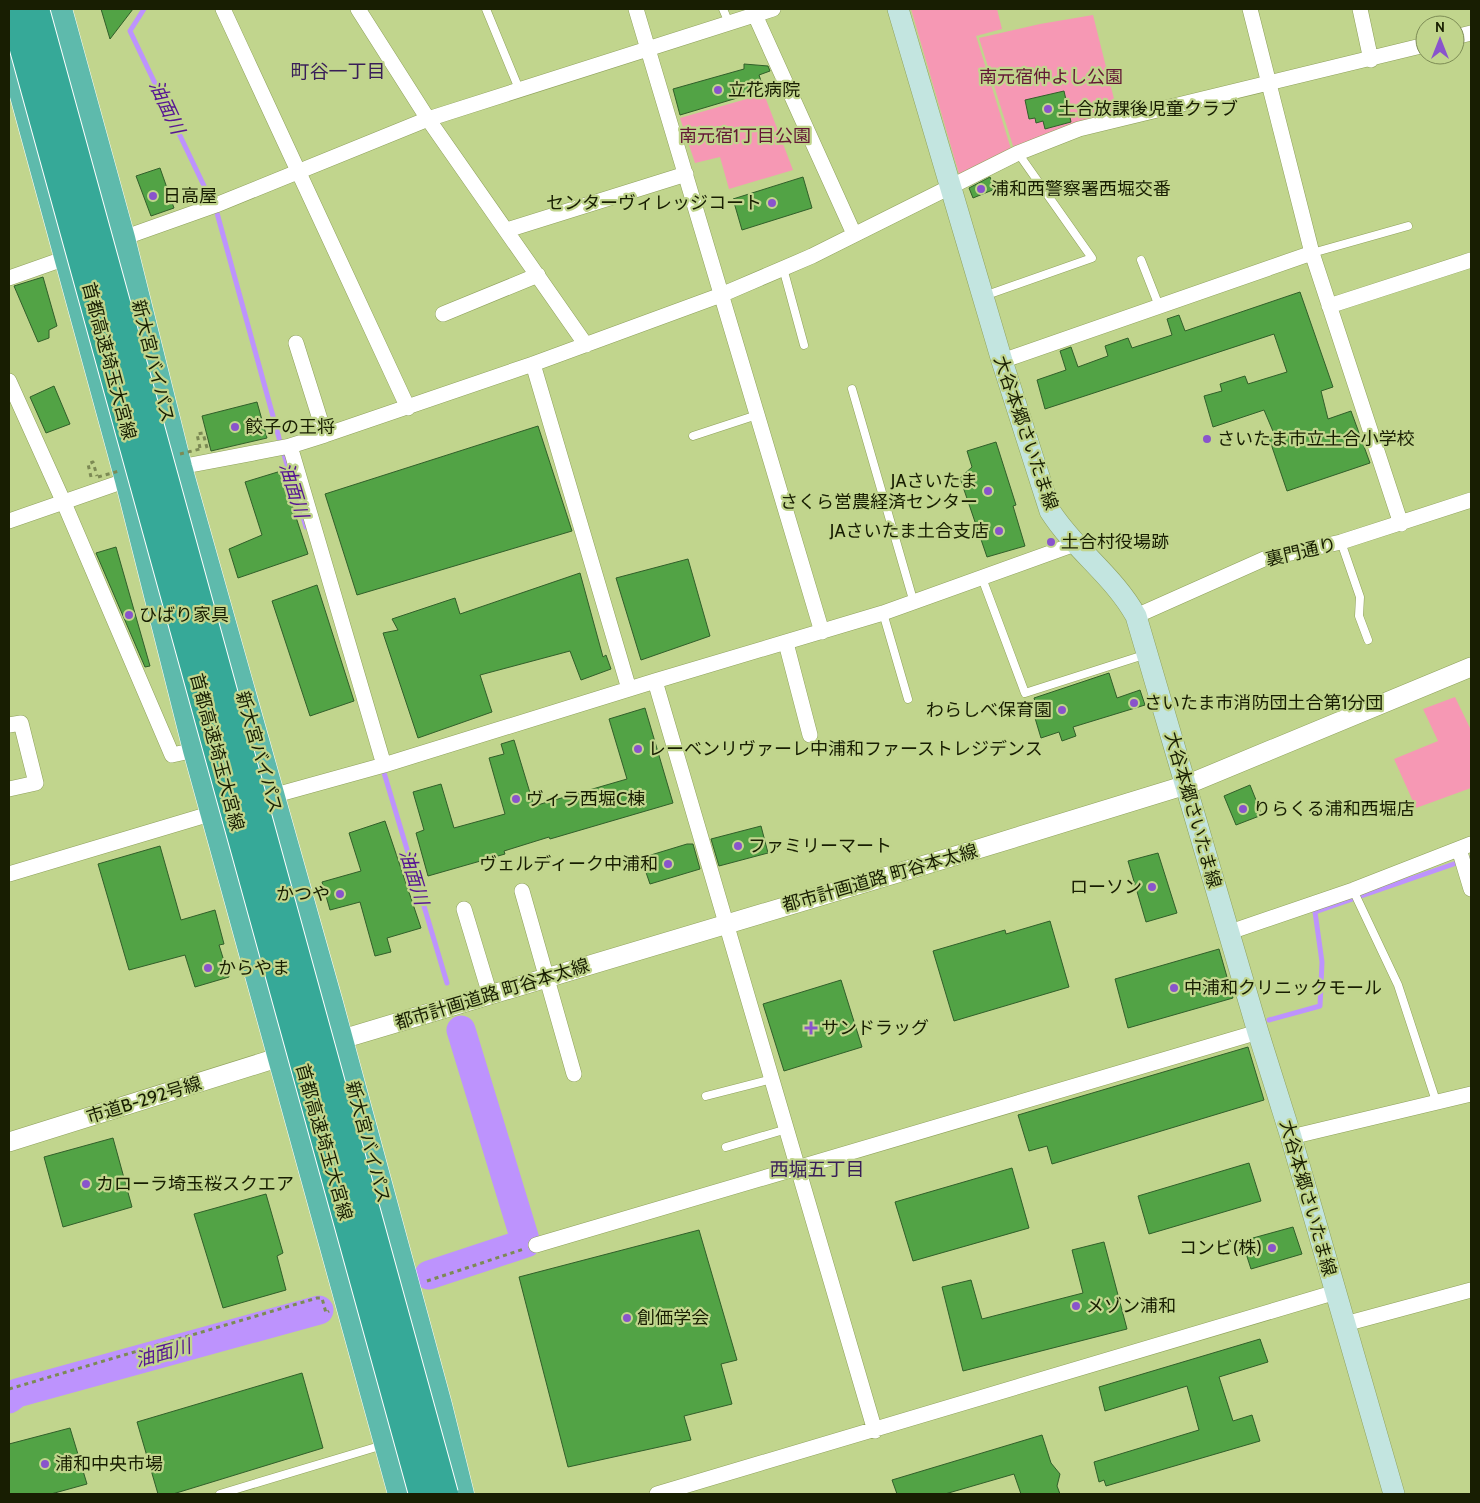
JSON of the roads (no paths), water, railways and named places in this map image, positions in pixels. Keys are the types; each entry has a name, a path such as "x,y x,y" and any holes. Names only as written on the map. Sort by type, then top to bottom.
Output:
{"highway":[{"name":"首都高速埼玉大宮線","path":"12,9 422,1494"},
{"name":"首都高速埼玉大宮線","path":"36,9 445,1494"},
{"name":"新大宮バイパス","path":"60,9 123,238 180,467 341,1040 446,1427 462,1494"},
{"path":"9,48 127,480 194,750 213,813 278,1058 400,1494"},
{"path":"293,872 296,911 290,988 338,1166 338,1274"},
{"path":"385,1444 446,1427"}],"main road":[{"name":"大谷本郷さいたま線","path":"898,9 982,297 1050,511 1075,544 1124,595 1136,616 1258,1032 1291,1137 1394,1494"}],"street":[{"path":"223,9 408,408"},
{"path":"358,9 428,119 586,345"},
{"path":"636,9 822,632"},
{"path":"123,238 214,206 428,119 774,9"},
{"path":"1250,9 1312,253 1401,524"},
{"path":"1360,9 1371,60"},
{"path":"755,15 854,234"},
{"path":"180,467 284,447 326,435 586,345 721,294 783,268 1018,153 1079,129 1371,60 1415,48"},
{"path":"507,230 686,174"},
{"path":"1002,361 1312,253"},
{"path":"9,278 66,258"},
{"path":"1330,306 1471,260"},
{"path":"443,314 538,275"},
{"path":"296,343 326,435"},
{"path":"533,364 629,689"},
{"path":"9,381 64,503 172,755 194,750"},
{"path":"284,447 383,766"},
{"path":"9,521 127,480"},
{"name":"裏門通り","path":"1136,616 1264,559 1341,542 1471,500"},
{"path":"272,796 383,766 655,681 883,614 1075,544"},
{"path":"786,643 810,735"},
{"name":"都市計画道路 町谷本太線","path":"278,1058 1186,785 1471,667"},
{"path":"655,681 875,1430"},
{"path":"9,726 20,723 36,783 9,789"},
{"path":"9,874 213,813"},
{"path":"1230,932 1355,893 1463,852 1471,889"},
{"path":"522,891 574,1074"},
{"path":"464,909 490,995"},
{"path":"536,1245 1258,1032"},
{"name":"市道B-292号線","path":"9,1142 278,1058"},
{"path":"1291,1137 1471,1094"},
{"path":"1345,1324 1471,1290"},
{"path":"657,1494 1336,1292"}],"lane":[{"path":"486,9 519,89"},
{"path":"722,9 729,23"},
{"path":"982,297 1092,258 1018,153"},
{"path":"1312,253 1408,226"},
{"path":"1141,260 1159,306"},
{"path":"783,268 804,345"},
{"path":"852,389 914,603"},
{"path":"693,436 757,415"},
{"path":"1341,542 1360,597 1359,616 1368,640"},
{"path":"982,578 1025,693 1148,654"},
{"path":"883,614 908,698"},
{"path":"1355,893 1398,985 1436,1101"},
{"path":"706,1096 772,1079"},
{"path":"726,1147 787,1129"},
{"path":"220,1494 385,1444"}],"waterway":[{"name":"油面川","path":"144,9 130,31 217,213 279,438 306,527"},
{"name":"油面川","path":"382,766 447,983"},
{"path":"1269,1020 1320,1006 1322,962 1315,912 1471,858"},
{"name":"油面川","path":"429,1275 526,1243 461,1030"},
{"name":"油面川","path":"524,1237 530,1235"},
{"name":"油面川","path":"9,1399 17,1393 319,1310"}],"place":[{"name":"立花病院","path":"718,90"},
{"name":"土合放課後児童クラブ","path":"1048,109"},
{"name":"浦和西警察署西堀交番","path":"981,189"},
{"name":"日高屋","path":"153,196"},
{"name":"センターヴィレッジコート","path":"772,203"},
{"name":"餃子の王将","path":"235,427"},
{"name":"さいたま市立土合小学校","path":"1207,439"},
{"name":"JAさいたま さくら営農経済センター","path":"988,491"},
{"name":"JAさいたま土合支店","path":"999,531"},
{"name":"土合村役場跡","path":"1051,542"},
{"name":"ひばり家具","path":"129,615"},
{"name":"さいたま市消防団土合第1分団","path":"1134,703"},
{"name":"わらしべ保育園","path":"1062,710"},
{"name":"レーベンリヴァーレ中浦和ファーストレジデンス","path":"638,749"},
{"name":"ヴィラ西堀C棟","path":"516,799"},
{"name":"りらくる浦和西堀店","path":"1243,809"},
{"name":"ファミリーマート","path":"738,846"},
{"name":"ヴェルディーク中浦和","path":"668,864"},
{"name":"ローソン","path":"1152,887"},
{"name":"かつや","path":"340,894"},
{"name":"からやま","path":"208,968"},
{"name":"中浦和クリニックモール","path":"1174,988"},
{"name":"サンドラッグ","path":"811,1028"},
{"name":"カローラ埼玉桜スクエア","path":"86,1184"},
{"name":"コンビ(株)","path":"1272,1248"},
{"name":"メゾン浦和","path":"1076,1306"},
{"name":"創価学会","path":"627,1318"},
{"name":"浦和中央市場","path":"45,1464"}],"district":[{"name":"町谷一丁目","path":"338,71"},
{"name":"西堀五丁目","path":"817,1169"}],"park label":[{"name":"南元宿仲よし公園","path":"1051,77"},
{"name":"南元宿1丁目公園","path":"745,136"}]}
